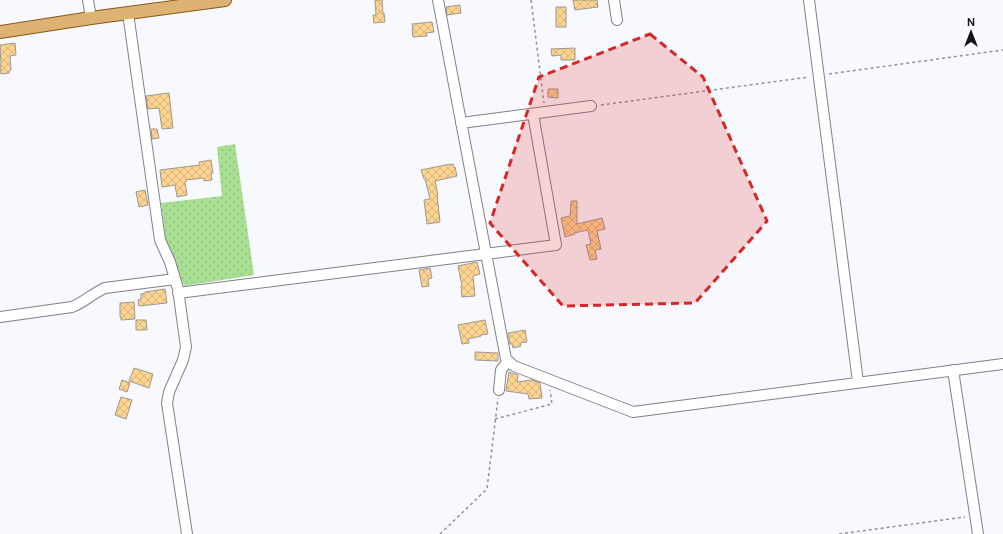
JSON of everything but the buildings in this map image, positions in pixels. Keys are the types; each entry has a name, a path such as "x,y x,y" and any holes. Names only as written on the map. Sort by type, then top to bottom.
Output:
{"main road":[{"path":"0,32 225,0"}],"street":[{"path":"88,0 90,18"},
{"path":"438,0 506,359 514,366 633,412 1003,364"},
{"path":"614,0 617,20"},
{"path":"809,0 858,382"},
{"path":"128,13 160,240 170,262 175,279 186,347 183,360 169,392 167,403 187,534"},
{"path":"461,123 591,106"},
{"path":"178,293 556,245 533,114"},
{"path":"0,317 72,307 80,304 98,290 105,288 175,279"},
{"path":"499,390 501,370 508,361"},
{"path":"953,370 978,534"}],"path":[{"path":"531,0 545,112"},
{"path":"591,106 1003,50"},
{"path":"495,419 552,404 550,387 551,380"},
{"path":"440,534 487,489 499,390"},
{"path":"839,534 975,516"}],"highlighted area":[{"path":"650,34 703,77 767,221 695,303 563,306 490,223 539,77"}],"green space":[{"path":"235,144 254,275 184,286 166,241 161,203 222,196 217,147"}]}
